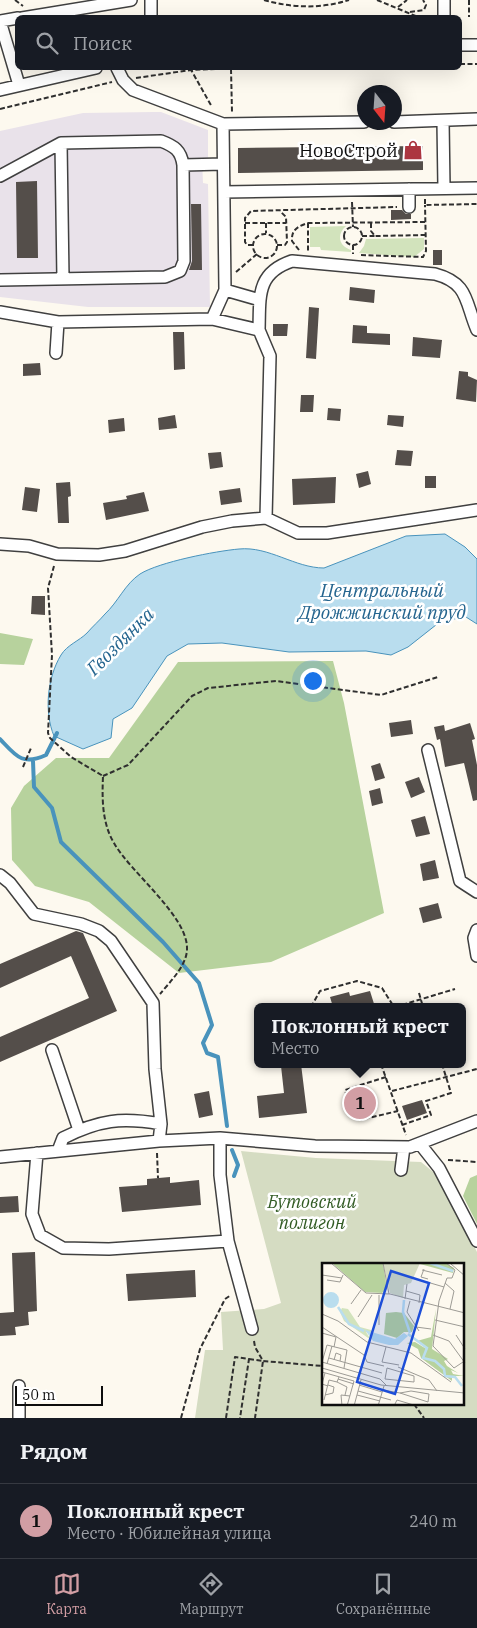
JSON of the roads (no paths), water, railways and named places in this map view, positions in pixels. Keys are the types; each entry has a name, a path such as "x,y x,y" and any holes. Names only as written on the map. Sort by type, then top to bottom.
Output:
{"street":[{"path":"40,15 130,0"},
{"path":"151,0 151,15"},
{"path":"444,0 444,15"},
{"path":"15,18 0,21 15,69"},
{"path":"462,45 477,45"},
{"path":"15,70 20,85"},
{"path":"0,90 87,70"},
{"path":"118,70 123,80 133,90 228,124 357,122"},
{"path":"402,122 477,119"},
{"path":"443,121 444,188"},
{"path":"212,320 225,286 223,164 228,124"},
{"path":"0,176 61,143 161,141 172,145 178,150 183,165 184,261 180,271 165,277 0,280"},
{"path":"61,143 63,279"},
{"path":"183,165 223,164"},
{"path":"224,192 477,188"},
{"path":"409,189 410,207"},
{"path":"266,518 270,356 259,330 260,300 264,279 273,270 292,260 435,274 447,277 459,286 468,303 477,330"},
{"path":"225,286 260,300"},
{"path":"0,312 58,322 212,320 259,330"},
{"path":"56,352 58,322"},
{"path":"0,544 29,546 57,554 99,555 125,551 202,527 232,521 266,518 298,533 327,533 477,510"},
{"path":"428,750 460,881 477,892"},
{"path":"0,875 10,883 34,914 81,924 111,941 153,1003 155,1060 161,1124 160,1143"},
{"path":"477,930 474,938 477,956"},
{"path":"52,1050 79,1130"},
{"path":"58,1151 63,1138 90,1125 132,1119 161,1124"},
{"path":"0,1157 220,1138 315,1146 411,1146 477,1121"},
{"path":"220,1138 220,1175 228,1241 252,1329"},
{"path":"411,1146 432,1158 477,1240"},
{"path":"401,1170 411,1146"},
{"path":"37,1153 32,1214 40,1235 63,1248 109,1249 228,1241"},
{"path":"19,1386 19,1418"}],"water":[{"name":"Центральный Дрожжинский пруд","path":"445,534 465,547 477,559 477,624 466,617 441,621 408,647 391,655 366,651 289,652 222,643 188,644 167,656 132,708 113,719 111,738 83,749 54,736 48,706 50,684 56,664 66,648 87,633 140,574 174,561 239,549 261,551 303,565 324,568 406,536"}],"waterway":[{"name":"Гвоздянка","path":"0,739 20,758 31,760 46,755 57,733"},
{"path":"33,761 34,787 52,808 61,842 163,942 199,983 212,1025 203,1043 207,1053 218,1057 227,1126"},
{"path":"232,1150 238,1165 234,1176"}],"place":[{"name":"НовоСтрой","path":"413,150"},
{"name":"Поклонный крест","path":"360,1103"}],"park label":[{"name":"Бутовский полигон","path":"312,1211"}]}
